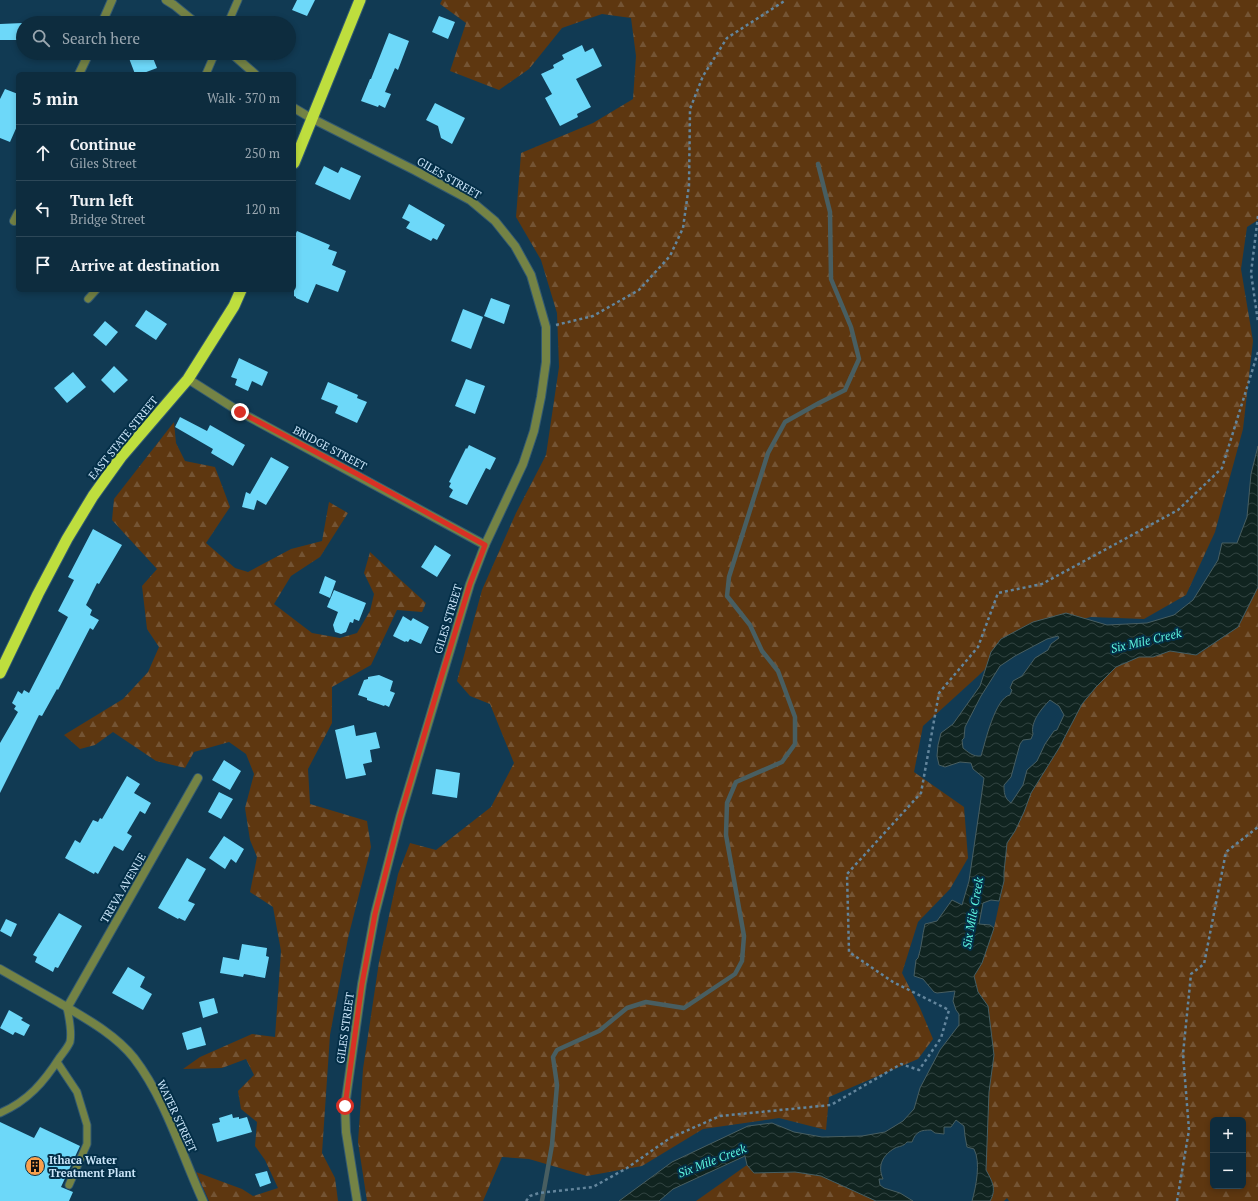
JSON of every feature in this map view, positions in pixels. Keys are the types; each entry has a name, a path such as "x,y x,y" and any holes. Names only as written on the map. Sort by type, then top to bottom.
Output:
{"highway":[{"path":"296,157 360,0"},
{"name":"EAST STATE STREET","path":"0,673 49,573 67,539 93,496 121,458 188,379 234,306 240,292"}],"street":[{"path":"105,16 112,0"},
{"path":"166,0 187,16"},
{"path":"80,72 86,60"},
{"path":"240,60 253,72"},
{"name":"GILES STREET","path":"296,109 470,200 495,221 515,246 530,275 546,327 546,362 534,431 522,464 485,545 470,584 400,817 375,914 362,984 345,1106 346,1132 357,1201"},
{"path":"14,221 16,217"},
{"name":"BRIDGE STREET","path":"188,379 240,412 357,474 485,545"},
{"name":"TREVA AVENUE","path":"68,1008 198,778"},
{"name":"WATER STREET","path":"0,969 94,1024 122,1045 134,1058 166,1112 203,1201"}],"lane":[{"path":"231,16 238,0"},
{"path":"207,72 212,60"},
{"path":"88,299 94,292"},
{"path":"0,1113 22,1102 30,1095 47,1077 70,1042 68,1008"},
{"path":"57,1062 77,1092 87,1125 87,1144 69,1185"}],"path":[{"path":"546,327 593,316 639,290 670,256 683,228 689,185 690,109 703,76 727,38 786,0"},
{"path":"1258,216 1251,273 1258,322"},
{"path":"526,1201 530,1196 539,1193 593,1187 627,1168 670,1138 720,1116 831,1105 901,1064 919,1070 941,1038 949,1010 893,982 849,952 847,874 921,792 939,693 978,647 998,593 1042,584 1178,510 1222,468 1258,352"},
{"path":"1177,1201 1189,1130 1183,1054 1191,974 1204,964 1226,852 1258,827"}],"green space":[{"path":"442,0 1258,0 1258,220 1247,227 1241,269 1253,341 1243,429 1215,532 1186,595 1144,619 1091,617 1021,634 923,726 914,772 964,807 968,858 950,889 918,922 902,973 920,1008 933,1039 918,1059 829,1097 826,1130 779,1118 703,1129 642,1166 587,1176 529,1159 502,1157 483,1201 367,1201 358,1142 363,1069 379,962 398,874 410,843 436,850 491,807 514,763 490,704 470,696 457,681 482,590 516,513 546,455 559,367 557,313 541,260 516,217 521,153 593,123 633,99 636,56 631,18 602,14 562,28 529,69 499,90 450,71 466,23 440,4"},
{"path":"174,422 176,443 185,461 215,467 230,507 206,543 235,568 248,572 291,549 322,541 329,502 348,513 320,557 291,576 274,604 312,633 340,638 357,633 370,611 374,594 364,573 370,552 426,603 422,612 397,610 371,665 332,687 332,723 308,769 310,804 367,821 371,847 348,938 330,1035 322,1153 335,1178 338,1201 209,1201 196,1172 242,1189 253,1196 278,1188 265,1160 255,1146 257,1122 241,1109 238,1091 254,1075 246,1059 222,1068 183,1069 200,1057 252,1034 275,1037 281,951 273,907 250,892 257,857 250,840 245,808 254,774 246,754 229,742 194,752 185,768 156,761 113,732 95,745 80,749 64,735 123,699 148,672 159,647 147,629 142,586 157,569 112,520 114,499"},
{"path":"1258,587 1258,1201 1009,1201 1007,1198 1004,1201 990,1201 993,1193 993,1185 986,1170 989,1092 994,1055 988,1006 978,992 974,976 982,963 994,928 1004,881 1007,843 1015,831 1031,793 1059,748 1082,704 1116,667 1139,657 1153,657 1170,651 1197,655 1238,627"},
{"path":"747,1165 754,1173 795,1172 821,1176 876,1201 696,1201"}],"water":[{"name":"Six Mile Creek","path":"1258,446 1258,587 1238,627 1196,655 1170,651 1153,657 1139,657 1116,667 1096,687 1082,704 1059,748 1031,793 1015,831 1007,843 1004,881 999,901 991,900 983,903 979,924 990,925 994,928 982,963 974,976 978,992 988,1006 994,1055 989,1092 986,1170 993,1185 993,1193 990,1201 972,1201 977,1175 976,1154 974,1149 967,1147 964,1126 956,1120 951,1127 944,1127 944,1134 935,1133 931,1130 924,1130 915,1135 912,1142 907,1142 902,1146 895,1148 884,1157 881,1165 881,1174 883,1179 879,1179 880,1185 884,1188 900,1193 913,1201 876,1201 821,1176 795,1172 754,1173 747,1165 745,1156 673,1189 659,1201 619,1201 672,1162 748,1126 772,1123 794,1132 822,1137 862,1136 885,1132 903,1121 914,1109 920,1088 940,1050 959,1025 959,1014 953,1001 955,991 934,992 923,979 914,976 916,960 919,954 925,924 937,921 952,900 962,905 969,881 984,778 973,769 971,763 960,762 945,767 939,765 937,756 941,733 953,724 980,686 991,652 1001,639 1033,622 1066,613 1107,625 1147,623 1174,615 1193,600 1218,560 1222,543 1237,543 1247,517 1251,474","holes":["1058,636 1059,638 1051,644 1048,650 1035,658 1022,676 1013,681 1010,688 1012,690 1010,695 1005,698 995,712 981,756 969,753 963,748 962,740 964,738 965,727 981,696 1000,666 1047,639","1050,700 1059,706 1064,715 1057,730 1054,731 1045,744 1037,761 1027,770 1023,785 1011,803 1004,792 1004,785 1011,777 1020,744 1023,740 1031,739 1035,720 1040,711"]}],"building":[{"path":"297,0 315,0 307,16 292,10"},
{"path":"439,16 455,22 448,39 432,32"},
{"path":"16,23 16,40 0,40 0,24"},
{"path":"389,33 409,41 398,70 395,68 385,92 391,94 385,108 361,101"},
{"path":"582,45 585,52 593,48 602,66 576,79 591,107 577,114 578,117 560,126 545,98 552,94 541,74 554,68 553,65 564,59 562,55"},
{"path":"130,60 154,60 157,68 146,72 134,72"},
{"path":"5,89 16,93 16,128 10,142 0,138 0,99"},
{"path":"435,103 465,118 452,144 441,138 438,126 426,120"},
{"path":"324,166 338,173 341,167 361,176 350,200 315,184"},
{"path":"409,204 445,225 437,240 433,238 431,241 406,228 410,222 402,218"},
{"path":"297,231 330,245 328,249 337,252 332,265 346,271 338,292 316,284 308,303 294,296 294,292 296,292"},
{"path":"491,298 510,305 504,324 484,316"},
{"path":"463,309 483,317 471,349 451,341"},
{"path":"146,310 167,324 156,340 135,326"},
{"path":"105,321 118,332 106,346 93,335"},
{"path":"239,358 268,372 262,386 252,381 248,391 235,385 237,379 231,377"},
{"path":"114,366 128,380 114,393 101,380"},
{"path":"73,372 86,387 67,403 54,388"},
{"path":"466,379 485,386 475,414 455,406"},
{"path":"328,382 358,395 357,398 367,402 357,423 335,413 338,406 321,399"},
{"path":"180,417 207,431 210,425 245,445 233,466 211,453 213,449 175,427"},
{"path":"469,445 496,458 490,470 486,468 467,505 449,497 453,490 449,487 451,483 449,482 466,448 467,449"},
{"path":"271,457 289,467 266,505 257,500 254,510 242,507 246,492 250,494"},
{"path":"93,529 122,545 99,584 97,583 86,605 92,610 90,615 99,620 93,630 90,628 58,690 57,689 42,716 39,715 0,793 0,743 18,712 14,709 16,706 12,703 18,691 22,694 24,690 29,693 68,617 58,611 74,580 68,577"},
{"path":"435,545 451,555 437,577 421,567"},
{"path":"325,576 336,581 330,598 319,593"},
{"path":"334,590 366,603 359,621 354,619 353,623 350,622 346,632 341,634 335,632 333,625 338,612 327,607"},
{"path":"403,616 411,621 413,618 429,627 421,644 410,639 408,642 405,642 393,636"},
{"path":"379,675 393,681 390,691 395,693 389,707 367,700 367,698 358,695 364,680 368,679 368,677"},
{"path":"354,725 356,736 376,732 380,748 370,750 372,762 363,764 366,775 346,779 335,730"},
{"path":"224,760 241,771 230,790 212,780"},
{"path":"436,769 460,773 457,798 432,794"},
{"path":"127,776 140,784 134,793 151,803 145,814 140,811 127,833 132,836 123,851 114,846 98,874 95,872 94,874 65,858 75,840 80,843 93,820 98,822 100,818 102,819"},
{"path":"219,792 233,799 221,819 208,812"},
{"path":"224,836 244,849 236,863 231,859 225,869 209,858"},
{"path":"187,858 206,869 188,901 195,904 185,921 179,918 178,919 158,908"},
{"path":"59,913 82,926 58,968 55,967 53,972 35,962 37,957 33,955"},
{"path":"6,919 17,924 11,937 0,931"},
{"path":"242,944 267,948 266,956 269,957 265,978 244,974 243,977 220,973 223,957 239,960"},
{"path":"128,967 145,977 140,987 152,994 143,1010 112,993"},
{"path":"214,998 218,1013 203,1018 199,1002"},
{"path":"9,1010 23,1018 21,1020 30,1025 24,1036 15,1032 13,1035 0,1028"},
{"path":"201,1027 206,1045 187,1050 182,1033"},
{"path":"232,1114 233,1118 239,1117 239,1119 247,1117 252,1132 217,1142 212,1124 220,1122 219,1118"},
{"name":"Ithaca Water Treatment Plant","path":"0,1122 34,1138 40,1127 80,1146 61,1187 73,1192 69,1201 0,1201"},
{"path":"267,1171 271,1183 260,1187 255,1174"}],"waterway":[{"path":"542,1201 552,1145 557,1085 553,1057 557,1050 599,1031 627,1008 646,1002 684,1008 735,974 742,961 744,936 726,835 727,803 736,782 782,762 795,744 795,717 778,671 762,651 750,625 727,596 729,577 768,453 785,422 845,390 859,359 851,327 831,279 830,212 818,164"}],"place":[{"name":"Ithaca Water Treatment Plant","path":"35,1166"}],"route":[{"path":"240,412 357,474 485,545 470,584 441,678 400,817 375,914 362,984 345,1106"}]}
